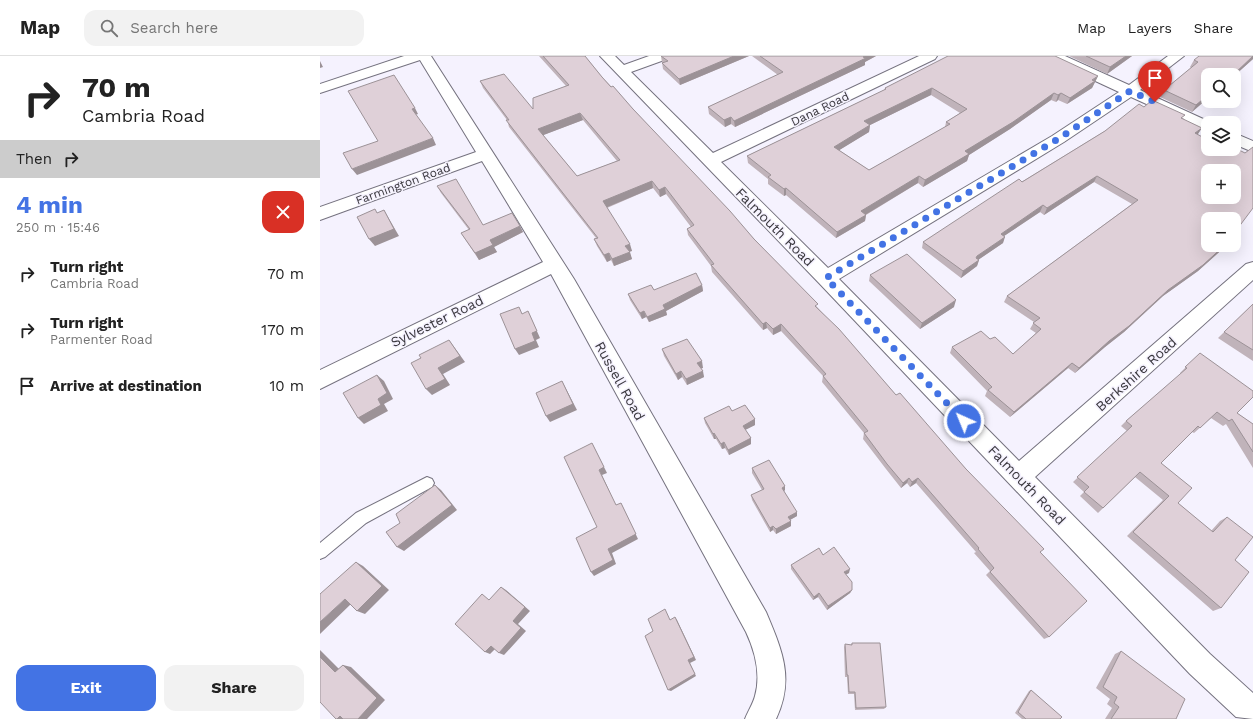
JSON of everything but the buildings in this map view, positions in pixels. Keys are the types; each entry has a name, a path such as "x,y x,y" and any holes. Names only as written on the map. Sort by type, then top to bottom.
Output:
{"street":[{"path":"320,90 418,56"},
{"name":"Russell Road","path":"424,56 555,264 764,639 770,656 773,682 771,698 760,719"},
{"name":"Falmouth Road","path":"607,56 826,278 1200,664 1247,707"},
{"path":"622,71 662,56"},
{"name":"Dana Road","path":"710,161 930,56"},
{"path":"1053,56 1201,123"},
{"path":"826,278 1058,139 1130,91 1178,56"},
{"path":"1241,141 1253,147"},
{"name":"Farmington Road","path":"320,214 486,154"},
{"name":"Sylvester Road","path":"320,380 555,264"},
{"name":"Berkshire Road","path":"1018,476 1040,459 1253,269"}],"lane":[{"path":"320,552 361,518 427,483"}],"route":[{"path":"964,421 826,278 849,266 1058,139 1130,91 1155,102"}]}
